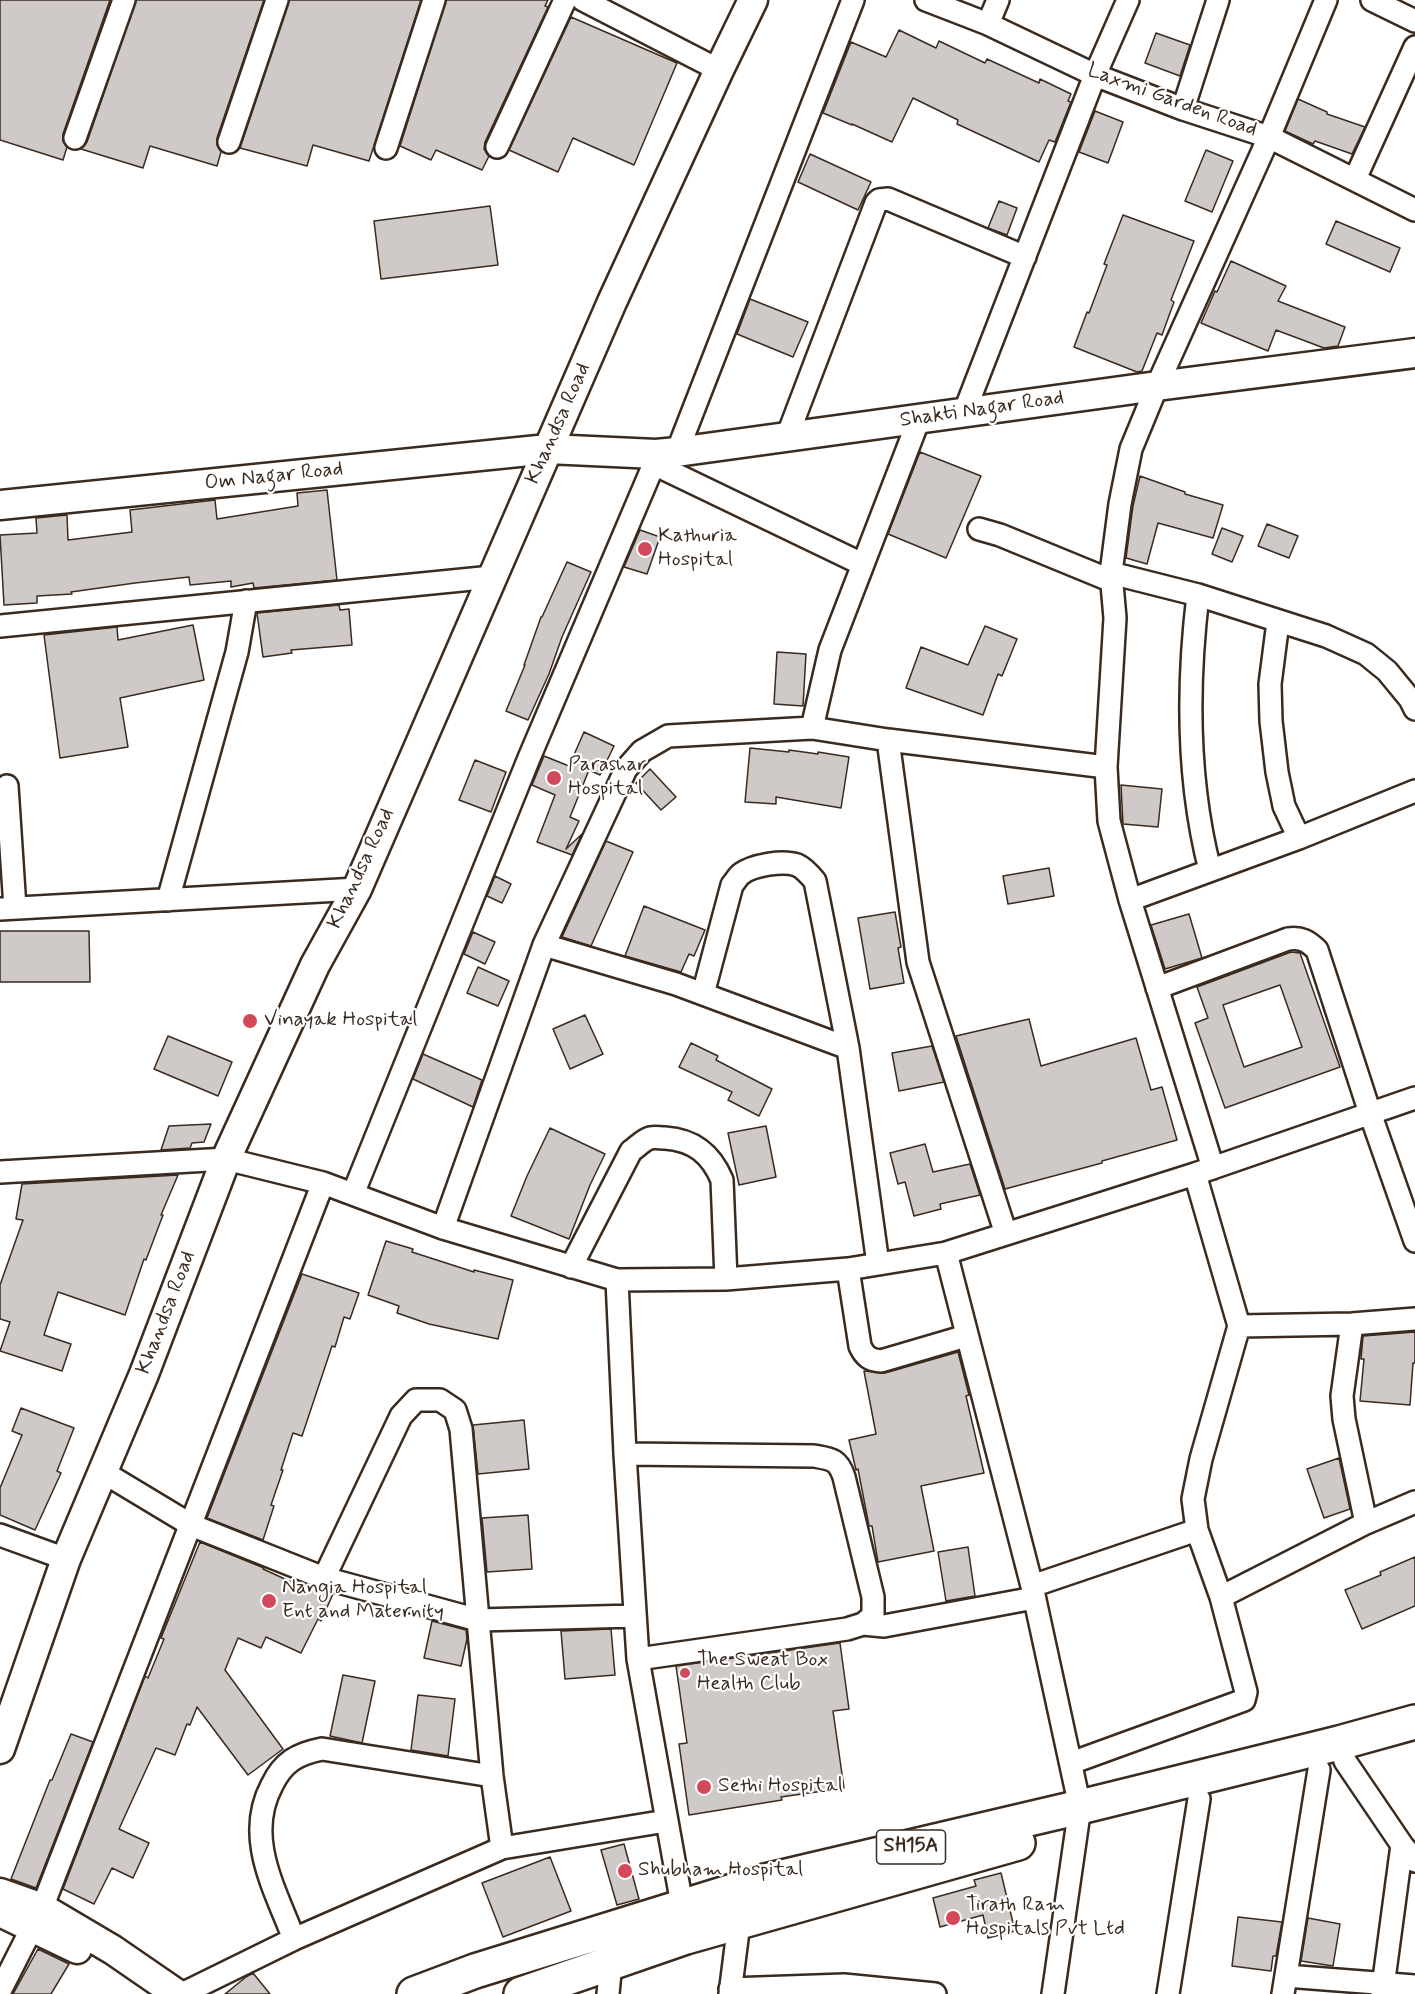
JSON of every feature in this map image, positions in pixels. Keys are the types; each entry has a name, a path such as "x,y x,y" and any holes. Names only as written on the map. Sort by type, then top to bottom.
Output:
{"main road":[{"name":"SH15A","path":"414,1994 475,1971 684,1921 739,1923 1079,1816 1199,1799 1334,1758 1415,1722"},
{"name":"SH15A","path":"521,1994 612,1962 735,1890 765,1881 1079,1816 1415,1742"}],"street":[{"path":"75,138 124,0"},
{"path":"229,142 277,0"},
{"path":"386,148 434,0"},
{"path":"497,147 565,0"},
{"path":"583,0 719,70"},
{"name":"Khandsa Road","path":"0,1749 66,1559 144,1374 226,1159 315,965 357,889 612,302 753,0"},
{"path":"353,1194 529,758 662,457 853,0"},
{"name":"Laxmi Garden Road","path":"926,0 988,24 1095,75 1183,109 1269,137 1415,210"},
{"path":"988,24 998,0"},
{"path":"964,412 1095,75 1128,0"},
{"path":"1183,109 1218,0"},
{"path":"1071,1762 1244,1700 1246,1692 1221,1597 1197,1530 1193,1499 1194,1485 1239,1326 1204,1171 1157,988 1109,821 1106,767 1115,618 1112,577 1120,504 1131,449 1269,137 1326,0"},
{"path":"1372,0 1415,21"},
{"path":"1355,179 1415,47"},
{"path":"788,437 879,200 888,199 1025,257"},
{"name":"Shakti Nagar Road","path":"548,449 662,457 964,412 1415,353"},
{"path":"812,728 830,650 920,419"},
{"name":"Om Nagar Road","path":"0,505 548,449"},
{"path":"662,457 862,564"},
{"path":"979,529 1112,577 1198,595 1326,636 1366,654 1387,671 1410,699 1415,710"},
{"path":"0,626 492,577"},
{"path":"1198,595 1190,682 1191,738 1201,838 1210,870"},
{"path":"168,900 237,652 246,601"},
{"path":"1278,622 1270,684 1271,721 1284,806 1299,838"},
{"path":"443,1228 544,945 626,769 642,751 668,736 812,728 888,740 1106,767"},
{"path":"888,740 918,962 1006,1234"},
{"path":"8,786 7,908 357,889"},
{"path":"1130,900 1299,838 1415,791"},
{"path":"703,994 732,885 741,874 762,866 779,863 797,865 808,872 815,881 848,1048 878,1264"},
{"path":"1157,988 1288,939 1303,939 1310,943 1317,950 1415,1241"},
{"path":"544,945 703,994 848,1048"},
{"path":"0,1172 226,1159 323,1183 443,1228 617,1280 726,1279 848,1269 945,1252 1204,1171 1415,1098"},
{"path":"571,1267 631,1151 651,1138 680,1139 706,1154 722,1180 726,1279"},
{"path":"0,1991 36,1917 323,1183"},
{"path":"945,1252 1033,1592 1071,1762 1079,1816 1053,1994"},
{"path":"848,1269 860,1346 864,1355 872,1360 881,1361 966,1336"},
{"path":"617,1280 638,1659 684,1921"},
{"path":"1239,1326 1352,1324 1415,1319"},
{"path":"1352,1324 1342,1396 1349,1449 1366,1523"},
{"path":"324,1578 400,1416 416,1400 440,1400 455,1410 461,1430 492,1776 502,1848"},
{"path":"625,1454 814,1456 833,1460 841,1468 844,1478 873,1597 873,1616 863,1624 847,1629 638,1659"},
{"path":"103,1472 191,1525 324,1578 478,1620 635,1616"},
{"path":"1221,1597 1366,1523 1415,1502"},
{"path":"863,1624 884,1626 1033,1592 1197,1530"},
{"path":"0,1535 66,1559"},
{"path":"294,1939 264,1861 259,1827 265,1797 276,1775 289,1761 304,1752 322,1749 492,1776"},
{"path":"1334,1758 1415,1861"},
{"path":"1334,1758 1284,1985 1382,1988 1415,1986"},
{"path":"1168,1994 1199,1799"},
{"path":"0,1893 36,1917 113,1950 179,1994 294,1939 502,1848 666,1821"},
{"path":"1382,1988 1402,1845"},
{"path":"735,1890 739,1923 730,1992 843,1990 934,1994"},
{"path":"0,1912 36,1917 58,1939 122,1976 147,1994"},
{"path":"608,1994 612,1962"}],"building":[{"path":"0,0 110,0 63,134 63,141 67,147 63,160 0,140"},
{"path":"136,0 264,0 217,138 217,145 221,152 217,166 150,146 143,168 81,149 87,142"},
{"path":"289,0 421,0 369,161 313,145 307,166 240,148"},
{"path":"446,0 548,0 545,6 548,7 485,142 484,149 489,156 482,170 436,150 431,160 400,146"},
{"path":"571,17 677,63 634,165 573,138 558,172 509,150"},
{"path":"899,30 936,48 939,41 985,63 987,59 1039,83 1040,79 1071,94 1068,101 1071,102 1055,142 1049,140 1039,162 957,124 958,120 913,98 892,142 823,113 851,42 886,57"},
{"path":"1156,33 1190,45 1180,76 1145,63"},
{"path":"1298,99 1327,114 1365,127 1352,154 1315,141 1313,144 1285,131"},
{"path":"1095,111 1123,122 1108,163 1079,152"},
{"path":"1206,150 1233,161 1212,212 1185,201"},
{"path":"810,154 871,182 858,210 798,182"},
{"path":"999,201 1017,208 1007,235 988,228"},
{"path":"490,206 498,265 381,279 374,221"},
{"path":"1123,215 1194,241 1171,300 1174,302 1162,335 1157,333 1142,371 1137,372 1074,347 1107,265 1104,264"},
{"path":"1336,221 1400,248 1390,272 1326,244"},
{"path":"1231,261 1286,286 1278,301 1345,327 1338,346 1324,348 1276,330 1268,351 1201,323"},
{"path":"750,299 808,322 793,357 737,334"},
{"path":"920,452 981,476 946,558 888,534"},
{"path":"1140,476 1185,492 1185,494 1223,505 1213,538 1158,523 1147,564 1126,558 1133,506"},
{"path":"327,490 337,580 254,588 253,583 231,587 231,581 190,585 189,577 71,592 72,594 37,596 37,603 4,605 0,535 37,533 36,518 67,515 68,540 132,532 130,510 215,500 217,519 298,506 297,493"},
{"path":"1267,524 1298,536 1289,558 1258,546"},
{"path":"1222,528 1243,536 1232,562 1212,554"},
{"path":"640,530 660,537 647,574 624,567"},
{"path":"567,562 591,572 528,720 506,711 541,617"},
{"path":"339,605 340,610 349,609 352,645 291,650 292,653 263,657 257,613"},
{"path":"193,625 204,680 120,698 128,747 60,758 44,635 117,627 118,640"},
{"path":"985,626 1017,639 1002,676 998,674 983,715 906,688 921,647 968,665"},
{"path":"777,652 806,654 803,706 774,704"},
{"path":"584,732 614,746 600,775 589,770 570,817 579,821 566,849 582,834 572,855 537,842 555,795 532,785 544,756 569,766"},
{"path":"750,748 818,754 818,752 849,757 841,808 776,797 776,804 745,802"},
{"path":"475,760 506,772 491,812 459,800"},
{"path":"650,769 676,797 661,810 636,783"},
{"path":"1121,785 1162,789 1158,827 1123,824"},
{"path":"606,841 633,852 591,946 562,937"},
{"path":"1049,868 1054,896 1008,904 1003,876"},
{"path":"495,876 511,884 502,903 487,896"},
{"path":"644,906 705,930 694,956 689,954 681,972 625,956"},
{"path":"895,912 904,983 870,989 858,918"},
{"path":"1189,914 1202,958 1165,969 1151,925"},
{"path":"0,931 89,931 90,982 0,982"},
{"path":"473,932 495,942 485,964 464,954"},
{"path":"1291,952 1300,953 1340,1067 1225,1108 1195,1023 1208,1018 1197,987","holes":["1280,985 1302,1047 1244,1067 1223,1005"]},
{"path":"478,967 509,981 498,1006 467,993"},
{"path":"585,1015 603,1054 570,1069 553,1029"},
{"path":"1029,1019 1041,1066 1136,1038 1151,1090 1162,1087 1177,1140 1005,1189 956,1036"},
{"path":"168,1036 232,1062 218,1096 154,1069"},
{"path":"691,1043 718,1056 716,1060 772,1089 759,1116 728,1100 732,1092 679,1067"},
{"path":"932,1046 944,1082 899,1091 892,1053"},
{"path":"423,1054 482,1080 473,1107 413,1079"},
{"path":"211,1124 204,1142 192,1143 190,1148 161,1150 169,1126"},
{"path":"766,1126 776,1177 739,1185 728,1133"},
{"path":"550,1128 605,1154 569,1239 511,1216"},
{"path":"925,1144 933,1172 970,1164 980,1195 940,1204 941,1209 914,1216 905,1182 898,1184 890,1153"},
{"path":"178,1175 161,1215 163,1215 146,1260 144,1259 125,1315 58,1292 44,1335 71,1344 62,1371 0,1351 10,1322 0,1319 0,1285 23,1220 16,1219 22,1184"},
{"path":"386,1241 474,1272 474,1270 513,1280 498,1339 429,1324 397,1313 399,1306 368,1295"},
{"path":"302,1274 359,1293 350,1319 344,1317 335,1347 332,1346 302,1436 293,1433 263,1540 207,1518"},
{"path":"1415,1332 1415,1363 1413,1363 1410,1405 1360,1401 1364,1359 1361,1359 1363,1336"},
{"path":"958,1352 984,1473 921,1486 934,1551 878,1562 872,1526 869,1526 858,1469 856,1470 849,1440 876,1434 864,1371 885,1373"},
{"path":"21,1408 74,1428 57,1471 61,1473 35,1530 0,1515 0,1488 22,1435 12,1431"},
{"path":"524,1420 529,1469 478,1474 473,1425"},
{"path":"1339,1458 1350,1509 1324,1518 1307,1469"},
{"path":"528,1515 532,1569 487,1572 482,1518"},
{"path":"200,1542 264,1568 298,1585 299,1582 333,1594 321,1621 318,1619 301,1653 266,1637 261,1648 238,1638 225,1670 283,1749 248,1775 197,1707 190,1725 187,1724 175,1755 156,1748 119,1829 149,1843 133,1878 112,1868 94,1904 63,1889 145,1676 148,1678 164,1639 161,1638"},
{"path":"968,1547 975,1596 946,1601 938,1552"},
{"path":"1415,1557 1415,1606 1362,1629 1345,1590"},
{"path":"432,1621 466,1630 467,1639 461,1666 424,1658"},
{"path":"611,1629 615,1675 565,1679 561,1631"},
{"path":"840,1643 849,1709 833,1711 844,1788 781,1797 782,1800 689,1815 679,1744 687,1743 676,1666"},
{"path":"343,1675 375,1681 362,1743 330,1736"},
{"path":"418,1695 455,1699 448,1756 411,1750"},
{"path":"71,1734 93,1742 36,1888 11,1879 50,1780 52,1780"},
{"path":"624,1844 639,1899 617,1905 601,1850"},
{"path":"550,1857 571,1911 503,1937 482,1883"},
{"path":"1001,1873 1015,1931 988,1938 983,1915 940,1927 933,1898 976,1886 974,1880"},
{"path":"1238,1917 1282,1922 1271,1971 1232,1966"},
{"path":"1308,1918 1340,1924 1333,1966 1301,1961"},
{"path":"38,1949 69,1964 51,1994 13,1994"},
{"path":"253,1973 270,1994 225,1994 246,1977"}],"place":[{"name":"Kathuria Hospital","path":"645,549"},
{"name":"Parashar Hospital","path":"554,778"},
{"name":"Vinayak Hospital","path":"250,1021"},
{"name":"Nangia Hospital Ent and Maternity","path":"269,1601"},
{"name":"The Sweat Box Health Club","path":"685,1673"},
{"name":"Sethi Hospital","path":"704,1787"},
{"name":"Shubham Hospital","path":"625,1871"},
{"name":"Tirath Ram Hospitals Pvt Ltd","path":"953,1918"}]}
